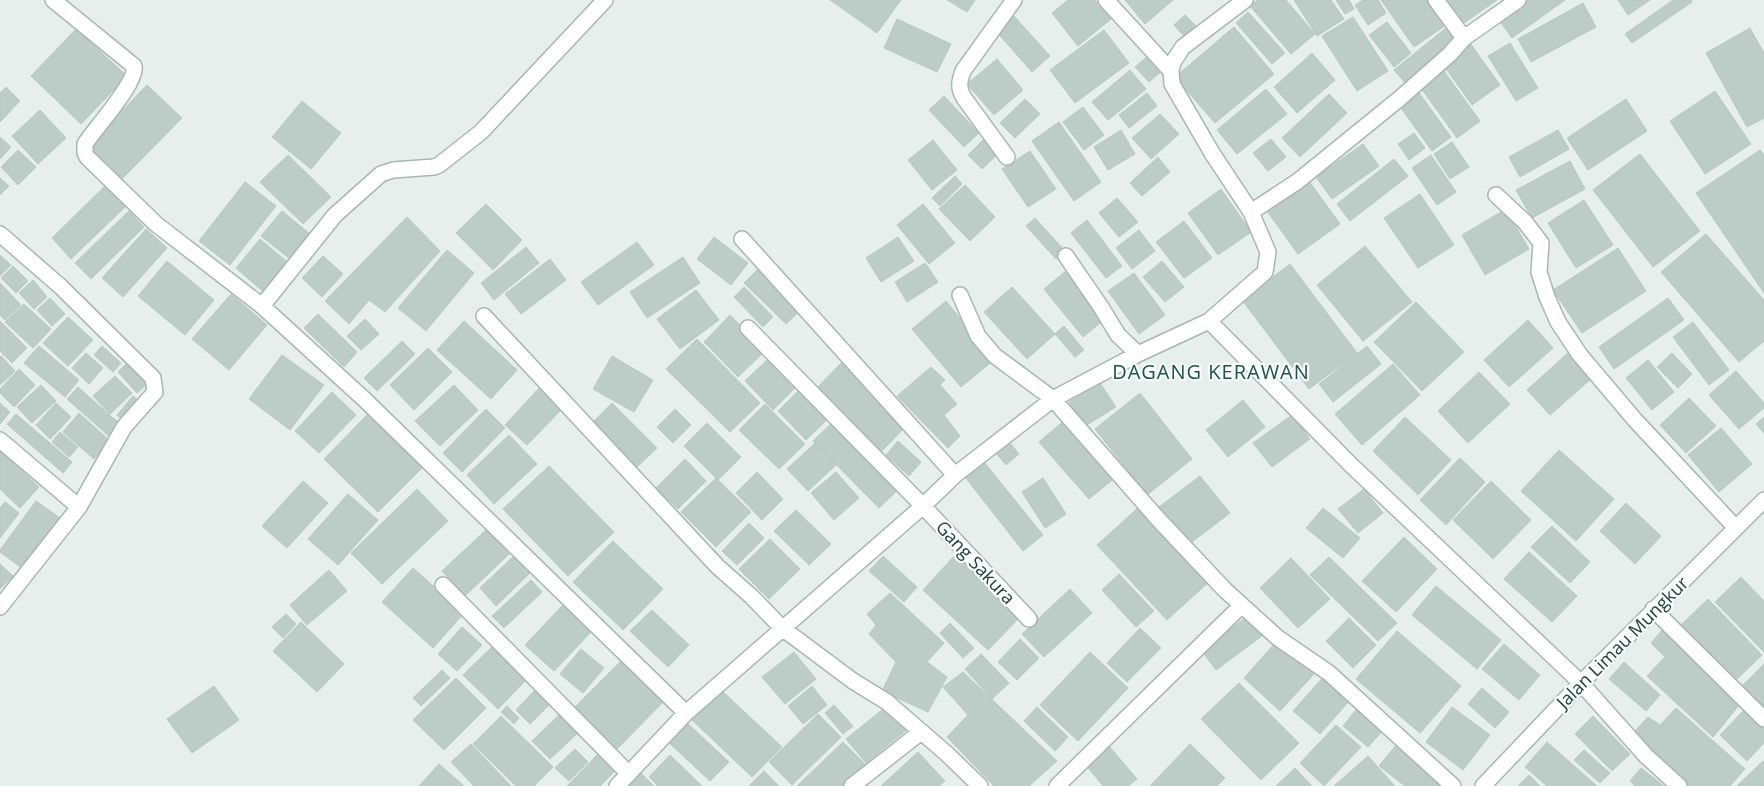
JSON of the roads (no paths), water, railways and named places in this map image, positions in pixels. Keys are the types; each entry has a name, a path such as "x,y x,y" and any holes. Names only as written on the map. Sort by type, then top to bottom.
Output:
{"street":[{"path":"53,0 134,66 135,69 125,91 85,144 85,154 87,157 156,224 262,306 364,399 686,713"},
{"path":"262,306 335,215 381,174 393,170 439,165 481,132 605,0"},
{"path":"1007,157 959,89 963,71 1014,0"},
{"path":"1106,0 1171,71"},
{"path":"616,786 686,713 923,506 955,475 1053,399 1138,354 1209,321 1265,272 1268,252 1251,212 1212,153 1172,84 1171,71 1173,62 1183,47 1245,0"},
{"path":"1436,0 1464,38"},
{"path":"1251,212 1298,181 1391,106 1450,54 1464,38 1518,0"},
{"path":"1496,195 1525,222 1541,243 1539,272 1547,297 1558,322 1580,355 1635,420 1736,528"},
{"path":"0,234 61,287 154,381 154,392 124,427 79,507 0,607"},
{"path":"742,239 955,475"},
{"path":"1066,256 1118,335 1138,354"},
{"path":"960,295 978,336 995,356 1053,399 1159,520 1241,606 1278,638 1329,673 1454,786"},
{"path":"484,316 718,567 752,597 782,628 853,681 887,702 980,786"},
{"path":"1209,321 1351,465 1580,683 1646,756 1679,786"},
{"name":"Gang Sakura","path":"748,328 923,506 1029,619"},
{"path":"0,440 79,507"},
{"name":"Jalan Limau Mungkur","path":"1485,786 1580,683 1764,500"},
{"path":"443,585 629,774"},
{"path":"1057,786 1241,606"},
{"path":"1654,609 1764,719"},
{"path":"852,786 921,732"}],"district":[{"name":"DAGANG KERAWAN","path":"1211,371"}]}
